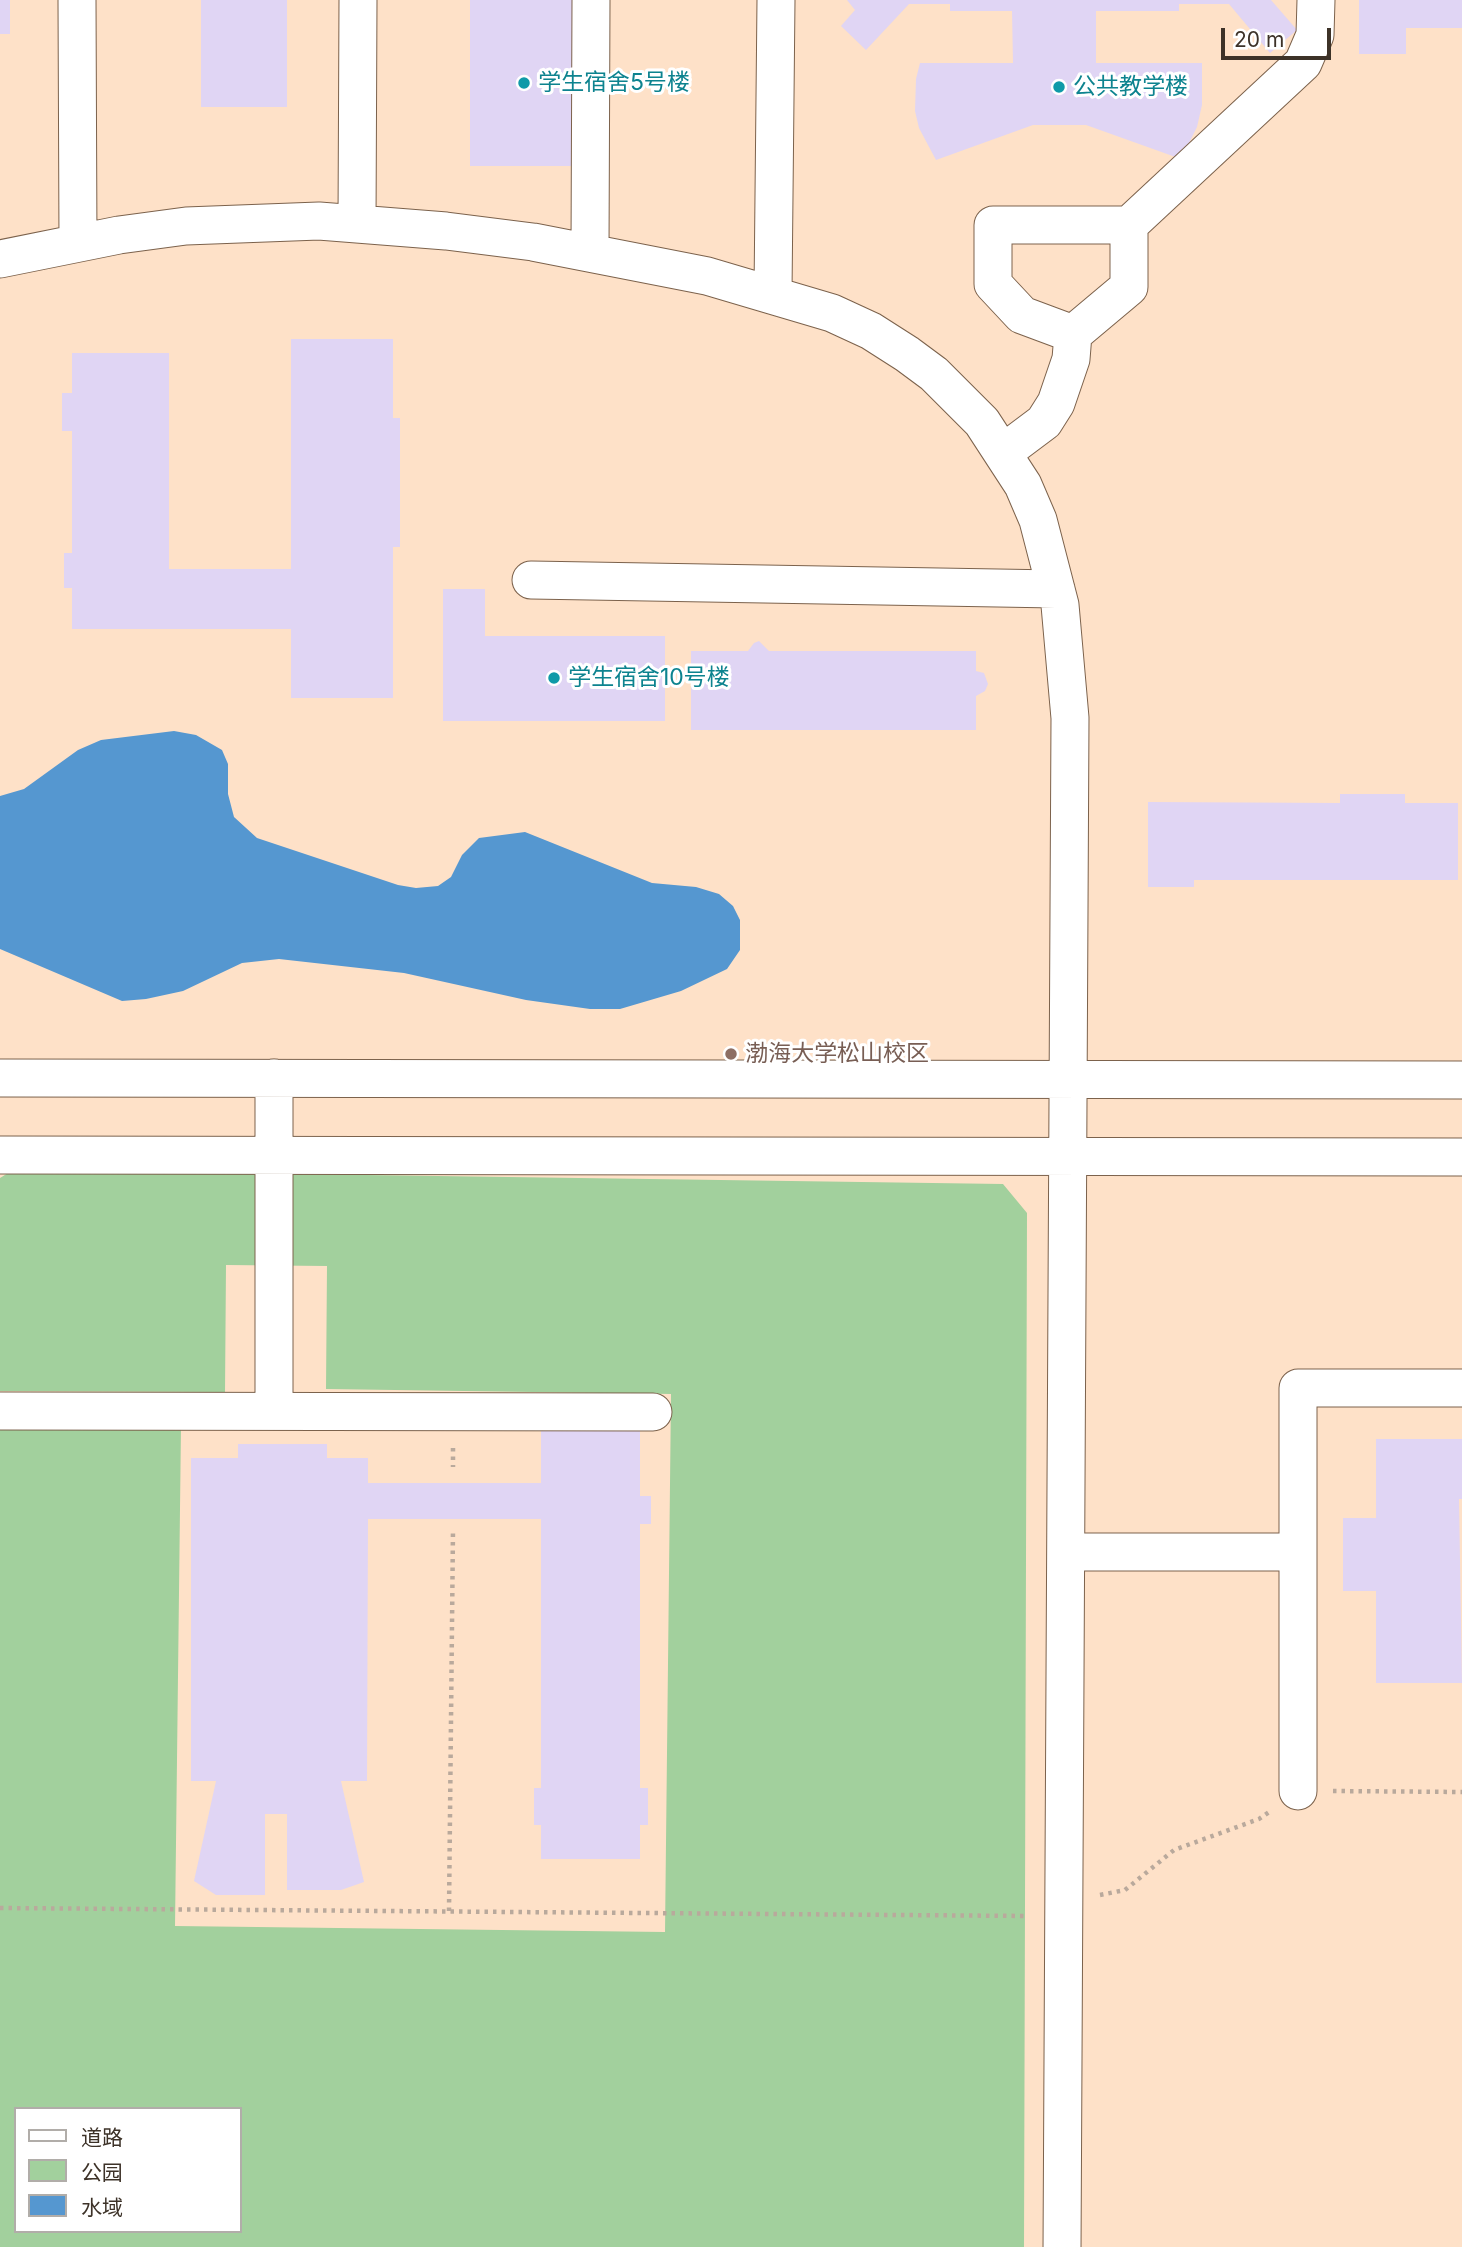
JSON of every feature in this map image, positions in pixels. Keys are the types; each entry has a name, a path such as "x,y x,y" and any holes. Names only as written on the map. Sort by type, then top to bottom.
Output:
{"lane":[{"path":"77,0 78,243"},
{"path":"356,224 358,0"},
{"path":"590,251 592,0"},
{"path":"773,293 776,0"},
{"path":"1073,334 1022,315 993,284 993,225 1129,225 1303,62 1315,35 1316,0"},
{"path":"0,259 78,243 186,226 253,222 356,224 446,231 590,251 773,293 832,313 871,331 907,354 959,397 1004,452 1038,520 1056,589 1070,718 1062,2247"},
{"path":"1004,452 1044,422 1056,403 1071,359 1073,334 1129,287 1129,225"},
{"path":"531,580 1056,589"},
{"path":"0,1078 1462,1080"},
{"path":"274,1079 274,1411"},
{"path":"0,1155 1462,1157"},
{"path":"1298,1791 1298,1388 1462,1388"},
{"path":"0,1411 653,1412"},
{"path":"1066,1552 1298,1552"}],"path":[{"path":"449,1911 453,1530"},
{"path":"0,1908 449,1911 1064,1909 1125,1890 1174,1850 1259,1819 1298,1791 1462,1792"}],"shaded area":[{"name":"渤海大学松山校区","path":"0,0 1462,0 1462,2247 0,2247"}],"green space":[{"path":"13,1170 1003,1184 1027,1213 1024,2247 0,2247 0,1422 181,1425 175,1926 665,1932 671,1394 326,1389 327,1266 226,1265 225,1392 0,1391 0,1178"}],"water":[{"path":"174,731 196,735 222,750 228,764 228,794 234,817 257,838 398,885 416,888 438,886 451,877 462,855 479,838 525,832 652,883 696,887 719,894 733,906 740,920 740,950 727,969 681,991 620,1009 590,1009 526,1000 404,973 279,959 242,963 183,991 122,1001 0,949 0,796 24,789 78,750 101,740"}],"building":[{"path":"0,0 10,0 10,34 0,34"},
{"path":"201,0 287,0 287,107 201,107"},
{"name":"学生宿舍5号楼","path":"470,0 577,0 577,166 470,166"},
{"name":"公共教学楼","path":"847,0 1271,0 1297,30 1270,53 1229,4 1179,4 1179,11 1096,11 1096,63 1202,63 1202,105 1197,127 1181,159 1086,125 1033,125 936,160 919,128 915,111 916,79 920,63 1013,63 1012,11 950,11 950,4 909,4 866,50 841,26 855,10"},
{"path":"1359,0 1462,0 1462,28 1406,28 1406,54 1359,54"},
{"path":"291,339 393,339 393,418 400,418 400,547 393,547 393,698 291,698 291,629 72,629 72,588 64,588 64,553 72,553 72,431 62,431 62,393 72,393 72,353 169,353 169,569 291,569"},
{"name":"学生宿舍10号楼","path":"443,589 485,589 485,636 665,636 665,721 443,721"},
{"path":"759,641 769,651 976,651 976,671 984,673 988,684 985,691 976,696 976,730 691,730 691,651 748,651"},
{"path":"1340,794 1405,794 1405,803 1458,803 1458,880 1194,880 1194,887 1148,887 1148,802 1340,803"},
{"path":"541,1429 640,1429 640,1496 651,1496 651,1524 640,1524 640,1788 648,1788 648,1825 640,1825 640,1859 541,1859 541,1825 534,1825 534,1788 541,1788 541,1519 368,1519 367,1781 341,1781 364,1882 341,1890 287,1890 287,1814 265,1814 265,1895 216,1895 194,1881 216,1781 191,1781 191,1458 238,1458 238,1444 327,1444 327,1458 368,1458 368,1483 541,1483"},
{"path":"1376,1439 1462,1439 1462,1499 1459,1499 1462,1683 1376,1683 1376,1591 1343,1591 1343,1518 1376,1518"}],"place":[{"name":"学生宿舍5号楼","path":"524,83"},
{"name":"公共教学楼","path":"1059,87"},
{"name":"学生宿舍10号楼","path":"554,678"},
{"name":"渤海大学松山校区","path":"731,1054"}]}
